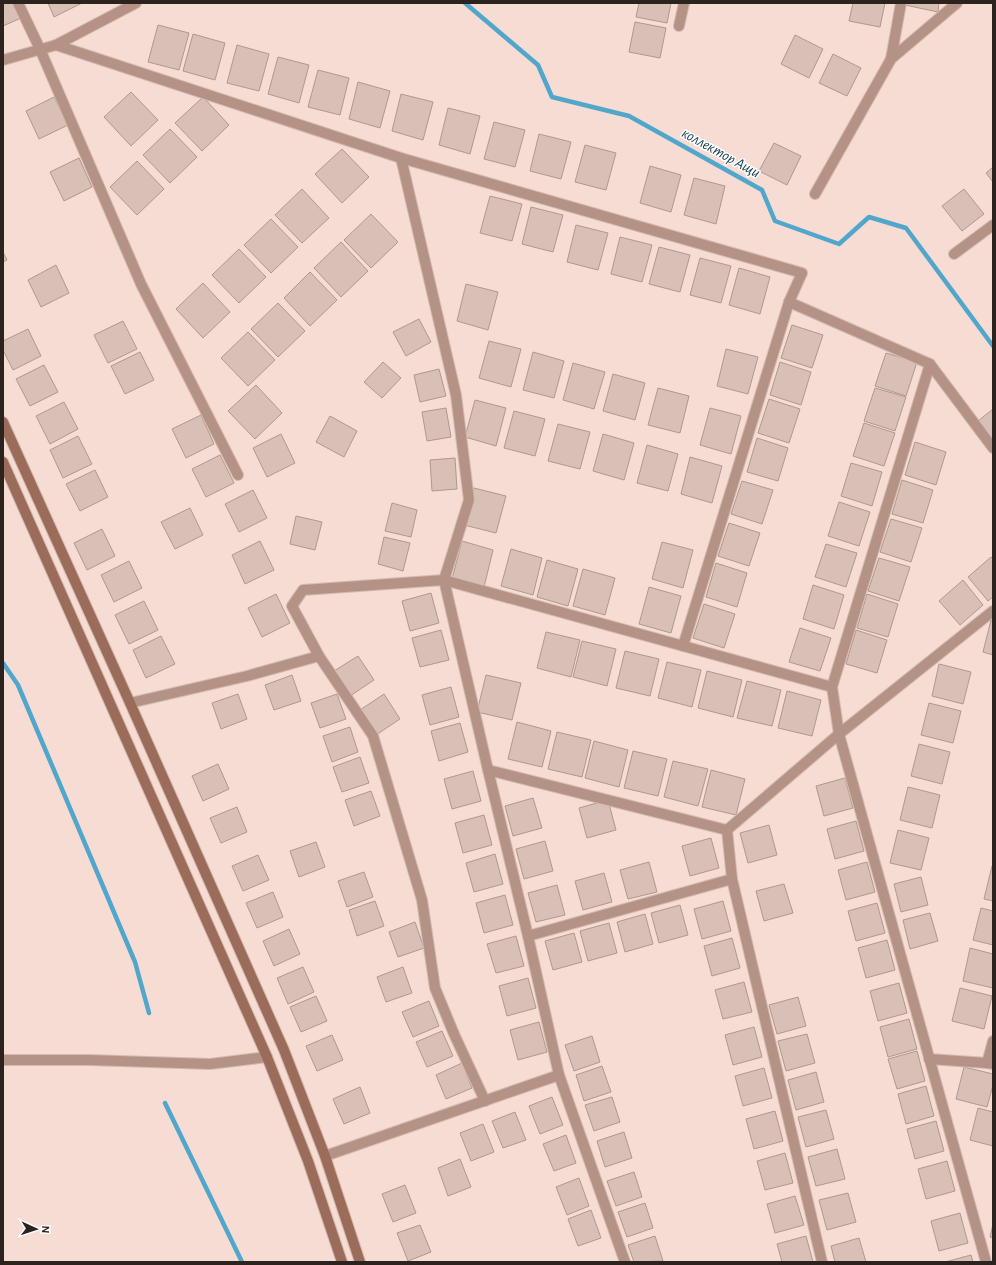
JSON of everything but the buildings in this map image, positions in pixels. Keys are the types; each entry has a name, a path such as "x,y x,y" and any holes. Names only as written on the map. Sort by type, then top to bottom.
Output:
{"main road":[{"path":"3,422 284,1050 325,1156 360,1262"},
{"path":"3,462 267,1057 308,1161 342,1262"}],"street":[{"path":"18,3 40,49 141,284 238,475"},
{"path":"3,60 56,45 136,3"},
{"path":"679,26 684,3"},
{"path":"815,194 891,59 901,3"},
{"path":"891,59 957,3"},
{"path":"56,45 401,158 802,273 789,302 683,646"},
{"path":"401,158 456,395 469,500 444,580 528,936 559,1075 625,1262"},
{"path":"954,254 993,225"},
{"path":"789,302 930,364 993,448"},
{"path":"930,364 832,687 840,734 986,1262"},
{"path":"485,1100 454,1034 435,988 422,900 373,736 319,656 292,606 303,590 444,580 832,687"},
{"path":"727,830 840,734 993,611"},
{"path":"130,703 247,676 319,656"},
{"path":"488,770 727,830"},
{"path":"727,830 732,879 822,1262"},
{"path":"528,936 732,879"},
{"path":"930,1059 990,1063 993,1041"},
{"path":"3,1060 89,1060 210,1064 267,1057"},
{"path":"325,1156 559,1075"}],"waterway":[{"name":"коллектор Ащи","path":"465,3 538,65 552,97 629,116 762,190 775,221 839,244 869,217 906,228 993,346"},
{"path":"3,663 18,685 135,962 149,1013"},
{"path":"165,1103 242,1262"}]}
